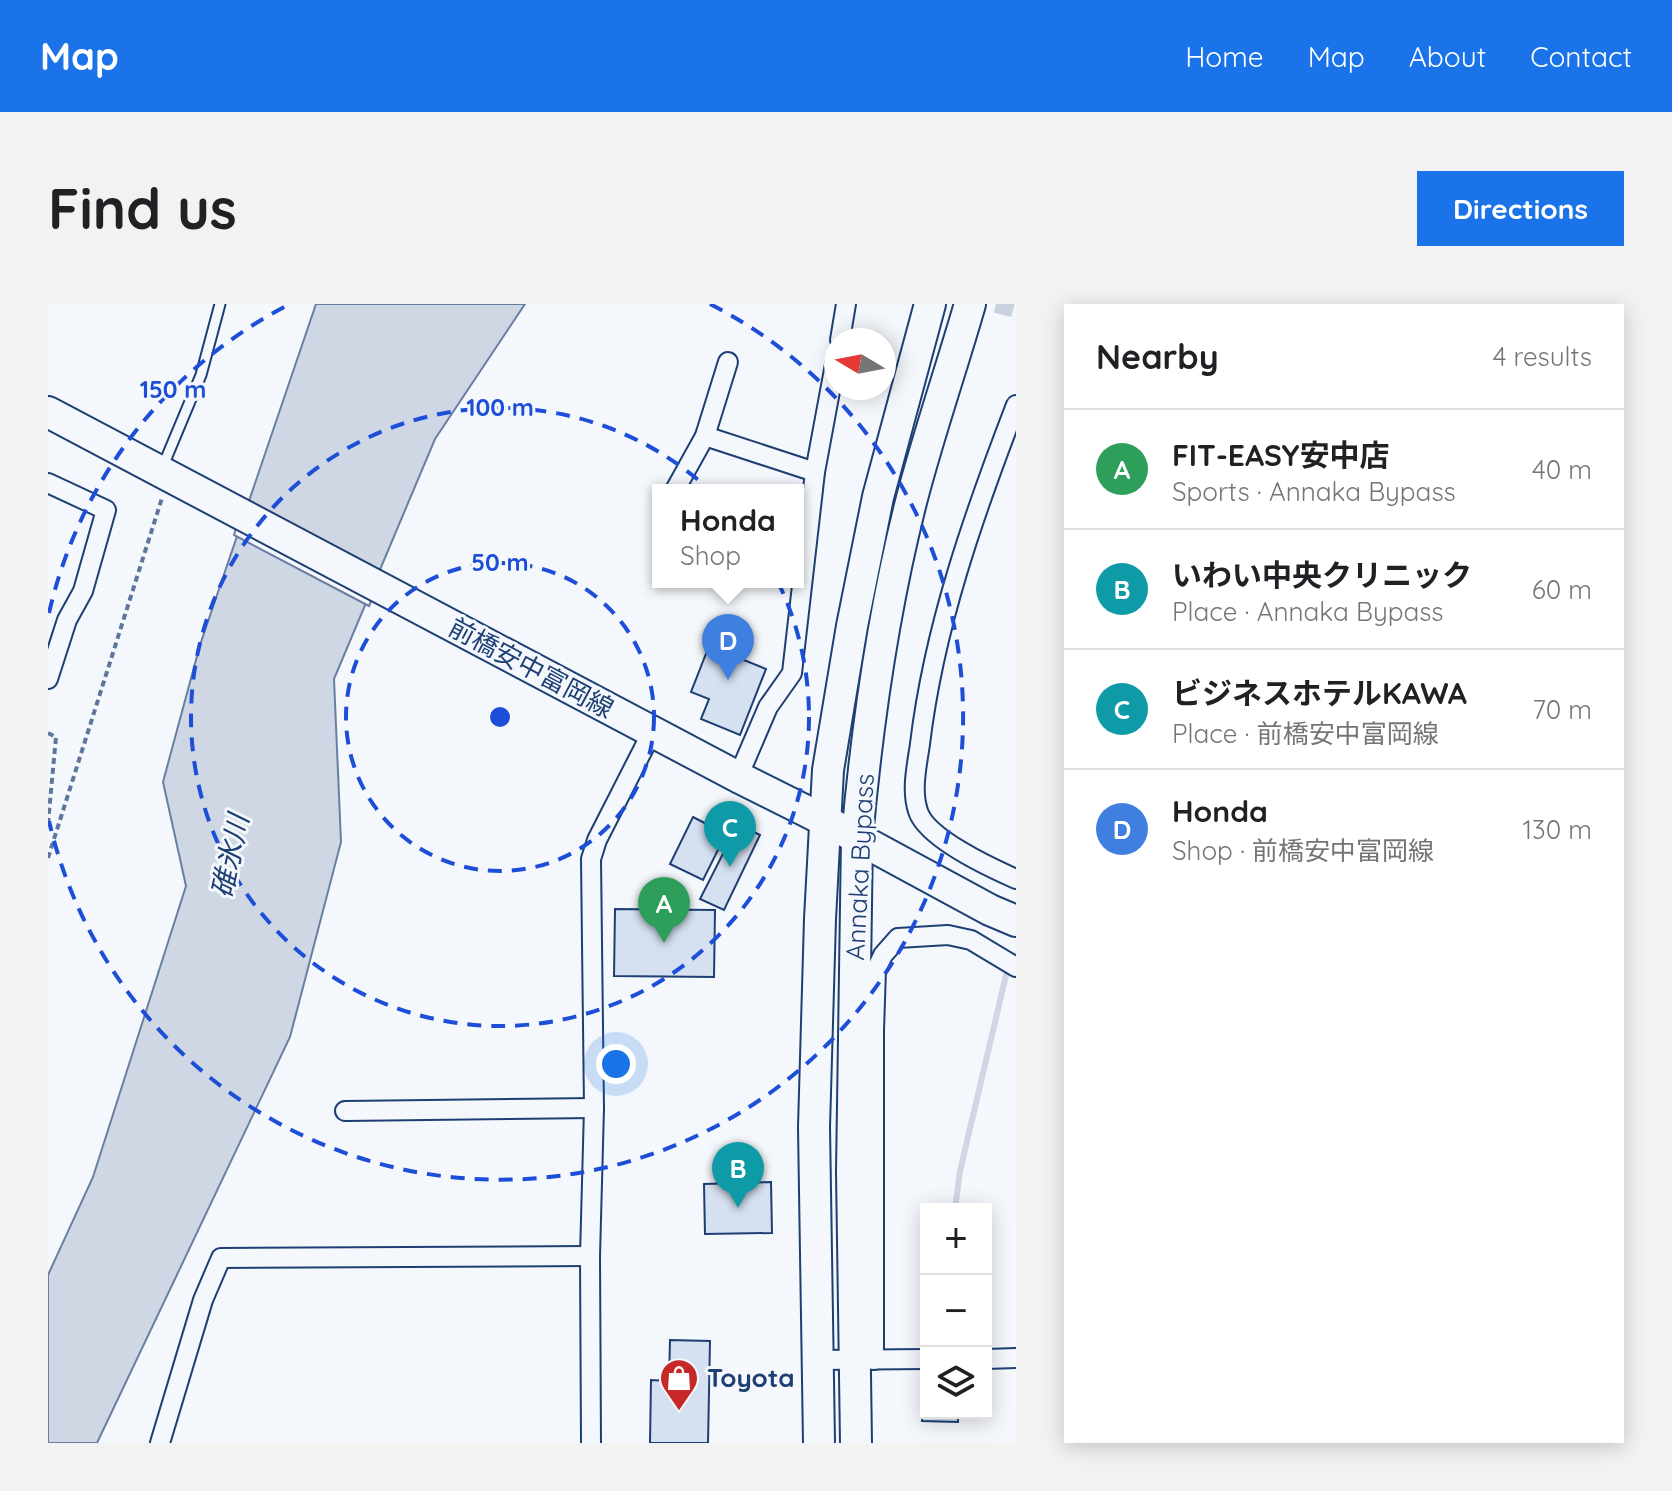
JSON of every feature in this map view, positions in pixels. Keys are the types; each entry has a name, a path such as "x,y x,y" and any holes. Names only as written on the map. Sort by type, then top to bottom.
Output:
{"main road":[{"name":"Annaka Bypass","path":"819,1443 814,1127 824,820 833,741 875,511 930,304"},
{"name":"Annaka Bypass","path":"856,1443 864,1360 852,1172 865,997 857,838 862,784 884,632 911,503 969,307"},
{"name":"前橋安中富岡線","path":"48,412 165,483 531,668 1003,916"}],"street":[{"path":"842,328 846,304"},
{"path":"678,484 705,436 728,362"},
{"path":"804,568 815,472 828,400"},
{"path":"1003,916 1010,876 944,840 930,828 918,812 915,781 926,691 954,583 1016,405"},
{"path":"705,436 815,472"},
{"path":"48,483 106,510 83,591 67,620 48,679"},
{"path":"738,777 768,707 792,673 802,588"},
{"path":"591,1443 590,1256 594,1108 591,859 597,840 652,732"},
{"path":"865,997 883,955 898,938 948,935 971,940 1016,967"},
{"path":"345,1111 594,1108"},
{"path":"160,1443 203,1300 221,1258 590,1256"},
{"path":"992,1359 1016,1358"},
{"path":"818,1360 920,1359"}],"lane":[{"path":"165,483 201,375 220,304"}],"path":[{"path":"48,858 165,483"},
{"path":"48,733 56,737 48,823 59,826"}],"water":[{"name":"碓氷川","path":"316,304 525,304 435,439 334,679 341,842 290,1037 97,1443 48,1443 48,1275 93,1177 186,886 163,782 200,645"}],"pier":[{"path":"244,503 382,575 369,606 234,535"}],"building":[{"path":"709,646 766,669 740,735 701,719 709,699 691,692"},
{"path":"693,817 726,834 703,880 670,864"},
{"path":"738,824 760,835 724,910 700,899"},
{"path":"615,909 715,910 714,977 614,976"},
{"path":"771,1182 772,1233 705,1234 704,1184"},
{"name":"Toyota","path":"670,1340 710,1341 708,1443 650,1443 651,1380 669,1381"},
{"path":"922,1419 958,1419 958,1422"}],"waterway":[{"path":"956,1203 960,1171 1007,971"}],"tunnel":[{"path":"996,304 1016,309"}],"place":[{"name":"Honda","path":"728,680"},
{"name":"ビジネスホテルKAWA","path":"730,867"},
{"name":"FIT-EASY安中店","path":"664,943"},
{"name":"いわい中央クリニック","path":"738,1208"},
{"name":"Toyota","path":"679,1412"}]}
